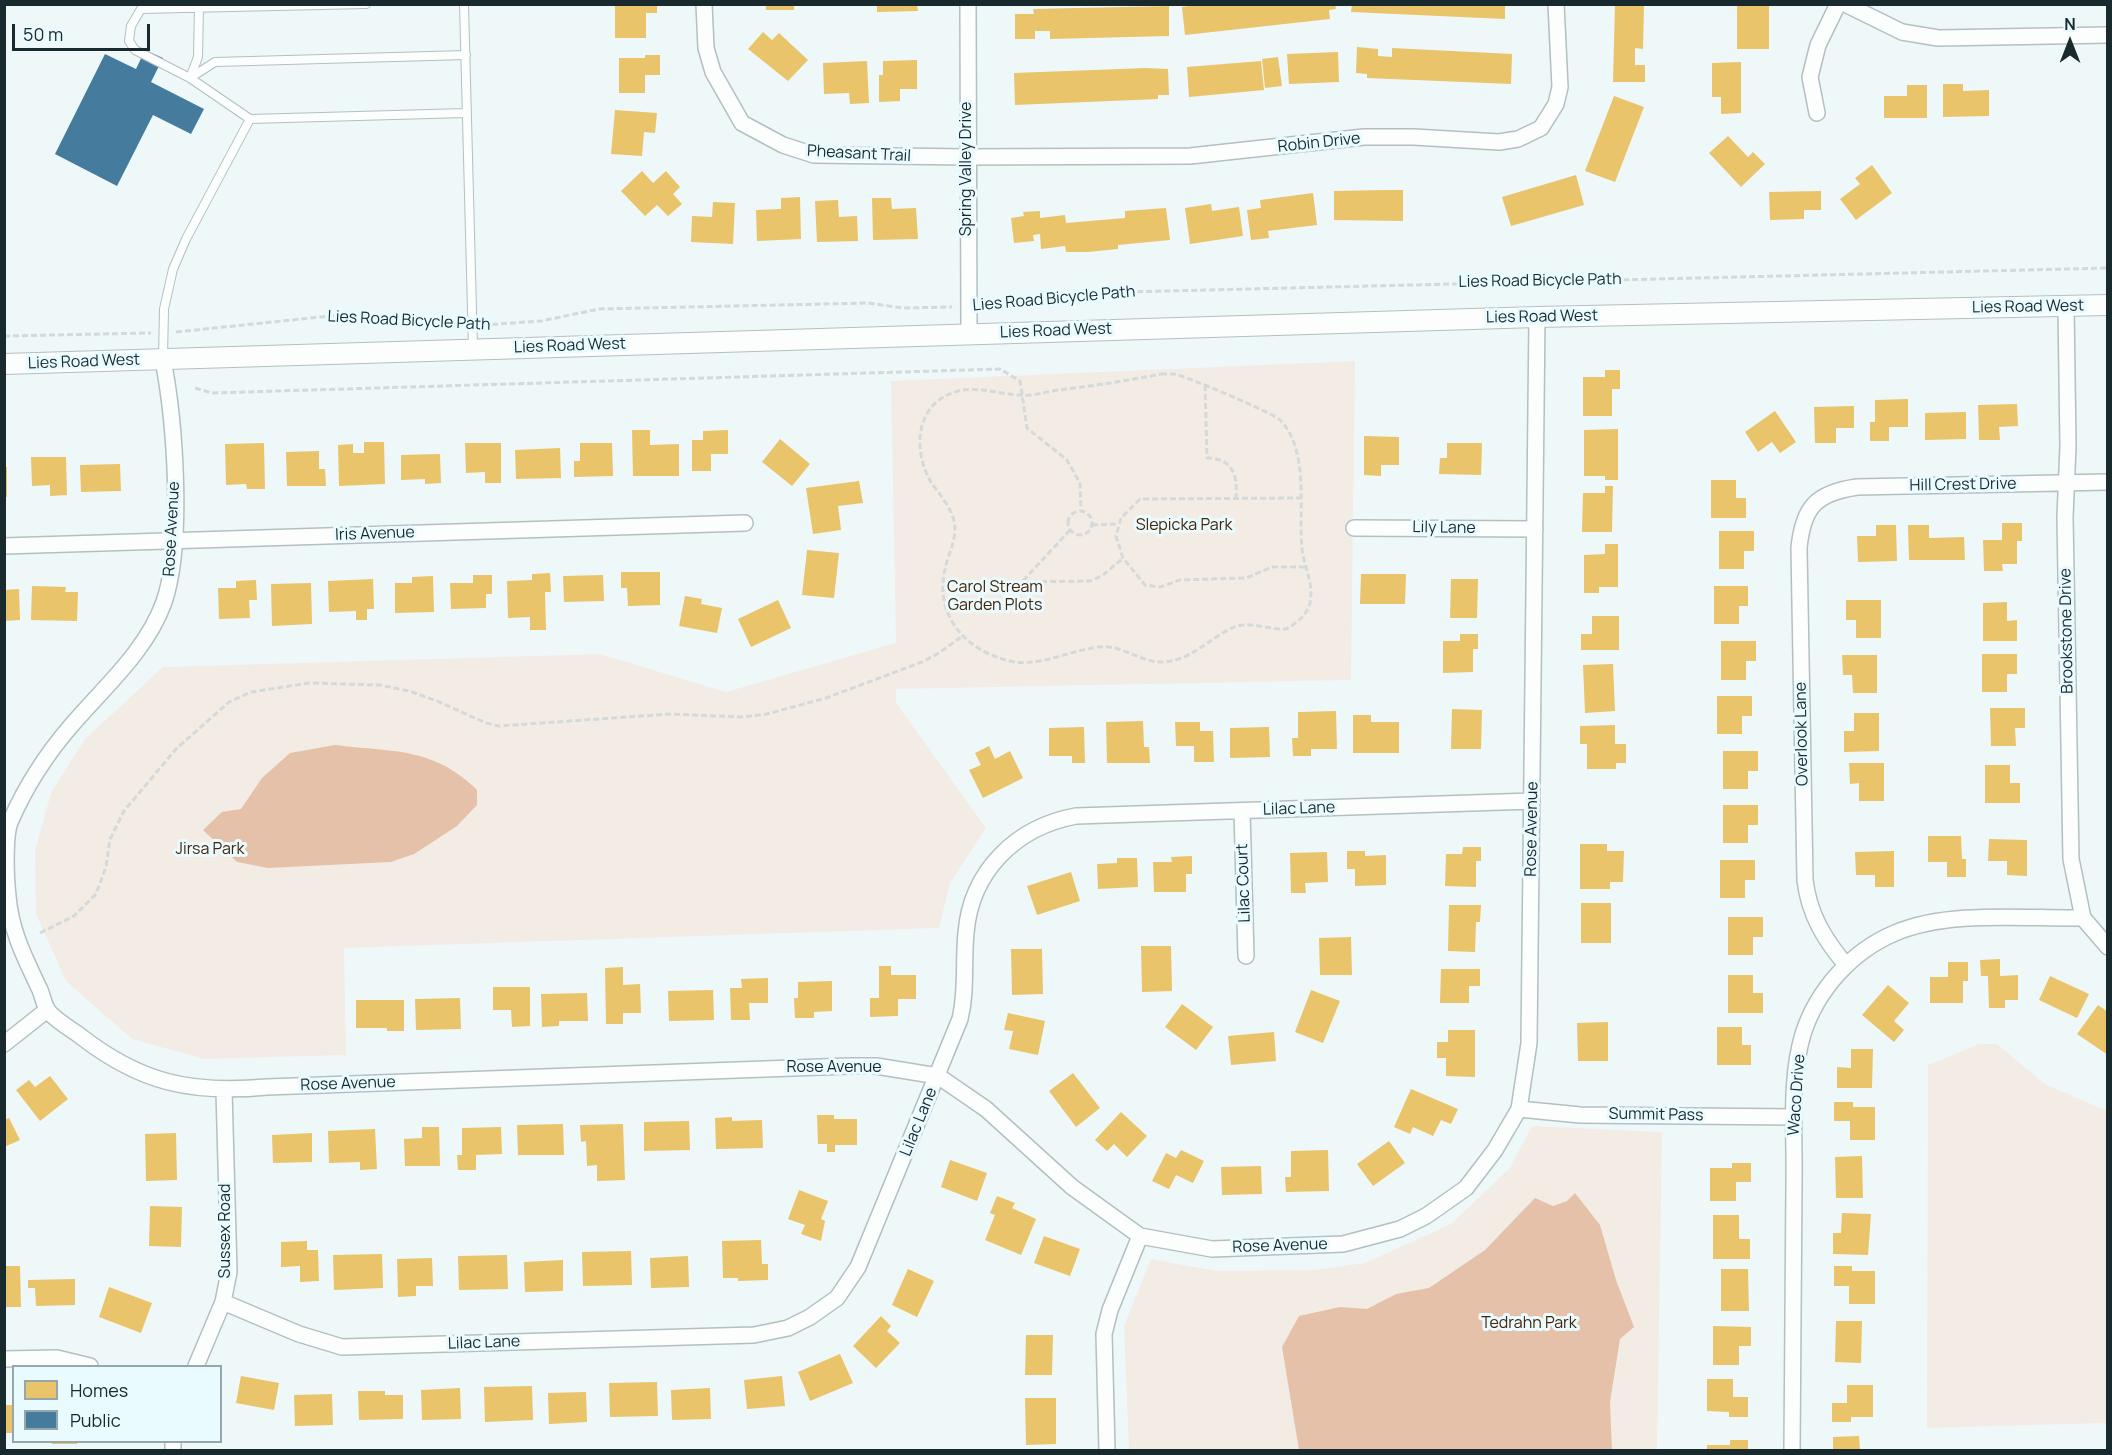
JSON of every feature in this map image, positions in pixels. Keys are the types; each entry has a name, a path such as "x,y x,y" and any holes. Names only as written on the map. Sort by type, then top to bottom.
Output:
{"street":[{"name":"Pheasant Trail","path":"704,4 706,48 713,72 742,123 783,145 814,155 967,157"},
{"name":"Spring Valley Drive","path":"968,4 967,307 969,334"},
{"name":"Robin Drive","path":"967,157 1190,156 1364,137 1414,137 1499,142 1518,139 1541,129 1556,104 1560,87 1556,4"},
{"path":"1817,112 1810,77 1818,45 1838,4"},
{"path":"1845,4 1902,32 1938,38 2108,35"},
{"name":"Lies Road West","path":"4,364 1537,317 2108,305"},
{"name":"Brookstone Drive","path":"2066,306 2071,859 2083,918 2108,947"},
{"name":"Rose Avenue","path":"163,360 168,387 176,498 169,584 149,633 121,671 48,754 7,822 7,886 12,927 20,951 47,1011 98,1050 141,1074 181,1085 224,1091 267,1087 848,1066 876,1066 938,1076 986,1109 1072,1187 1140,1236 1212,1249 1343,1244 1376,1238 1426,1216 1466,1188 1495,1150 1519,1109 1529,1043 1537,317"},
{"name":"Hill Crest Drive","path":"1820,498 1857,487 2108,482"},
{"name":"Overlook Lane","path":"1820,498 1810,507 1801,533 1799,548 1805,880 1811,910 1827,942 1846,965"},
{"name":"Iris Avenue","path":"4,546 745,523"},
{"name":"Lily Lane","path":"1354,528 1534,530"},
{"name":"Lilac Lane","path":"223,1302 299,1334 342,1347 754,1335 788,1328 810,1317 837,1298 858,1268 960,1019 965,1000 965,934 972,903 981,882 1003,850 1048,824 1076,816 1532,801"},
{"name":"Lilac Court","path":"1242,811 1246,956"},
{"name":"Waco Drive","path":"1792,1450 1794,1117 1798,1058 1803,1034 1814,1007 1829,983 1846,965 1894,933 1932,922 2083,918"},
{"path":"4,1044 47,1011"},
{"name":"Sussex Road","path":"196,1365 223,1302 230,1261 224,1091"},
{"name":"Summit Pass","path":"1519,1109 1580,1114 1794,1117"},
{"path":"1107,1450 1104,1334 1110,1310 1140,1236"},
{"path":"4,1359 57,1358 86,1365"}],"lane":[{"path":"366,4 141,9 129,34 129,41 135,50 190,78 250,119 466,112"},
{"path":"464,4 473,350"},
{"path":"190,78 198,57 199,7"},
{"path":"190,78 215,62 466,55"},
{"path":"163,360 162,332 168,285 179,254 250,119"}],"path":[{"name":"Lies Road Bicycle Path","path":"4,336 196,331 330,316 472,325 542,321 599,309 868,303 903,308 967,307 1096,293 2108,268"},
{"path":"195,388 212,393 1000,369 1020,381 1027,428 1067,460 1080,483 1081,512"},
{"path":"1161,374 1174,374 1205,386 1268,411 1280,420 1289,433 1296,454 1302,498 1302,545 1311,593 1309,606 1297,622 1286,629 1241,626 1232,629 1193,654 1165,662 1110,646 1027,662 1012,662 961,637 947,614 942,586 954,538 954,520 930,479 924,464 920,436 922,422 936,402 958,390 984,388 1024,396 1161,374"},
{"path":"1205,386 1207,458 1224,461 1232,467 1238,482 1236,498"},
{"path":"1302,498 1140,499 1131,506 1119,524 1116,536 1123,558 1145,585 1160,586 1180,580 1246,578 1272,567 1307,567"},
{"path":"1081,512 1088,514 1092,525 1085,535 1077,535 1070,530 1068,519 1073,513 1081,512"},
{"path":"1092,525 1119,524"},
{"path":"1070,530 1022,582 1090,581 1102,576 1123,558"},
{"path":"40,933 74,916 96,894 117,823 124,811 176,749 229,702 251,692 309,683 379,685 409,691 486,723 499,726 670,714 741,717 826,698 922,662 961,637"}],"green space":[{"name":"Jirsa Park","path":"1355,361 1351,680 896,689 896,703 986,828 950,883 939,928 344,948 346,1055 204,1059 132,1039 66,981 36,914 35,851 51,793 85,739 163,667 600,654 726,692 896,643 891,381"},
{"path":"1979,1044 1997,1044 2045,1084 2107,1111 2107,1423 1927,1428 1928,1064"},
{"name":"Tedrahn Park","path":"1532,1126 1662,1132 1657,1450 1129,1450 1124,1326 1151,1259 1216,1271 1314,1270 1365,1263 1451,1224 1510,1168"}],"shaded area":[{"path":"335,745 411,754 445,766 477,790 477,805 457,826 414,854 391,862 268,868 237,862 203,830 222,812 241,809 262,778 290,753"},
{"path":"1575,1193 1600,1225 1616,1280 1634,1327 1620,1339 1610,1402 1612,1450 1299,1450 1282,1347 1299,1316 1340,1307 1367,1309 1396,1294 1429,1288 1485,1250 1535,1198 1553,1206 1567,1201"}],"building: Homes":[{"path":"615,4 657,4 657,13 646,13 646,38 615,38"},
{"path":"766,4 794,4 794,10 766,10"},
{"path":"877,4 917,4 918,11 877,12"},
{"path":"1204,4 1335,4 1336,9 1329,10 1330,19 1185,35 1182,7"},
{"path":"1352,4 1505,4 1505,19 1351,12"},
{"path":"1615,4 1644,4 1643,49 1635,48 1635,65 1645,65 1645,82 1613,82"},
{"path":"1737,4 1769,4 1769,49 1737,49"},
{"path":"1169,6 1169,36 1050,39 1050,31 1035,31 1035,39 1015,39 1015,14 1034,14 1033,9"},
{"path":"763,32 772,40 779,33 808,60 788,81 748,49"},
{"path":"1357,47 1378,49 1378,56 1392,57 1392,48 1512,54 1511,84 1367,78 1367,74 1356,73"},
{"path":"1338,52 1339,82 1289,84 1287,54"},
{"path":"645,55 660,55 660,75 645,75 645,93 619,93 619,58 645,58"},
{"path":"1278,57 1282,86 1265,88 1262,59"},
{"path":"917,60 917,89 900,89 900,101 879,102 879,75 883,75 883,61"},
{"path":"867,61 869,103 850,104 849,93 824,94 823,63"},
{"path":"1261,61 1264,90 1189,97 1187,67"},
{"path":"1741,62 1741,113 1721,114 1721,97 1712,97 1712,63"},
{"path":"1168,69 1169,95 1158,95 1158,99 1015,105 1014,73"},
{"path":"1943,84 1963,84 1963,91 1989,90 1989,116 1943,117"},
{"path":"1907,85 1927,85 1927,118 1884,118 1884,96 1907,96"},
{"path":"1614,96 1644,107 1615,182 1585,171"},
{"path":"615,110 657,113 655,133 644,132 642,156 611,154"},
{"path":"1728,136 1748,157 1753,152 1765,164 1741,187 1709,153"},
{"path":"1872,165 1892,193 1856,220 1840,199 1860,184 1855,178"},
{"path":"642,171 653,183 666,171 680,187 673,194 682,204 668,216 657,205 645,216 621,191"},
{"path":"1576,175 1584,205 1511,226 1502,197"},
{"path":"1403,190 1403,221 1334,220 1334,191"},
{"path":"1821,191 1821,210 1804,210 1804,219 1770,220 1769,192"},
{"path":"1313,193 1317,225 1268,231 1269,238 1251,240 1247,210 1261,208 1260,200"},
{"path":"800,197 801,239 757,241 756,210 781,209 781,198"},
{"path":"872,198 891,198 892,209 916,208 918,239 873,240"},
{"path":"838,200 839,217 857,216 858,241 817,242 815,201"},
{"path":"713,202 735,203 733,244 691,242 692,216 712,217"},
{"path":"1211,204 1212,211 1239,207 1243,236 1190,244 1185,208"},
{"path":"1166,208 1170,240 1118,245 1118,249 1088,252 1066,252 1065,246 1041,249 1040,234 1033,235 1034,241 1014,243 1011,218 1024,216 1023,212 1040,211 1040,218 1065,215 1066,223 1125,218 1125,211"},
{"path":"1605,370 1620,370 1620,389 1612,389 1612,416 1583,416 1583,377 1605,377"},
{"path":"1908,399 1908,427 1889,427 1889,441 1870,441 1870,422 1875,422 1875,400"},
{"path":"2017,404 2018,426 1999,427 2000,440 1979,440 1978,405"},
{"path":"1854,406 1854,428 1836,428 1836,443 1815,443 1814,407"},
{"path":"1775,411 1796,442 1780,453 1772,442 1758,452 1745,432"},
{"path":"1966,412 1966,439 1925,440 1925,413"},
{"path":"1618,429 1618,480 1605,480 1605,476 1584,476 1584,430"},
{"path":"632,430 650,430 650,445 679,444 679,476 633,476"},
{"path":"728,430 728,454 711,454 711,471 692,471 692,440 703,440 703,431"},
{"path":"1364,436 1399,437 1399,465 1381,465 1381,476 1364,475"},
{"path":"780,439 810,464 792,486 762,462"},
{"path":"364,442 384,442 385,484 339,486 338,445 353,444 353,453 364,453"},
{"path":"264,443 265,489 247,489 246,484 226,485 225,444"},
{"path":"465,443 501,443 501,483 485,483 485,472 466,473"},
{"path":"580,443 612,443 613,476 574,477 574,461 580,461"},
{"path":"1447,443 1482,443 1481,475 1439,474 1440,458 1447,458"},
{"path":"560,448 561,478 516,479 515,450"},
{"path":"319,451 319,469 325,469 326,486 287,486 286,452"},
{"path":"440,454 441,483 425,484 425,479 401,480 401,455"},
{"path":"31,457 66,457 67,495 50,496 50,485 32,486"},
{"path":"120,464 121,491 81,492 80,465"},
{"path":"4,467 7,467 7,497 4,497"},
{"path":"1711,480 1736,480 1736,498 1746,498 1746,518 1711,518"},
{"path":"859,481 863,503 838,506 841,530 813,534 806,488"},
{"path":"1605,486 1613,486 1612,532 1582,532 1583,493 1605,493"},
{"path":"2002,523 2022,523 2022,541 2017,541 2017,564 2002,564 2003,571 1984,571 1983,540 2002,540"},
{"path":"1876,525 1896,525 1897,561 1858,562 1857,536 1876,536"},
{"path":"1908,525 1929,525 1929,538 1964,537 1965,560 1909,560"},
{"path":"1719,531 1754,531 1754,551 1744,551 1744,569 1719,569"},
{"path":"1605,544 1618,544 1618,587 1599,587 1599,593 1584,593 1584,555 1605,554"},
{"path":"807,550 839,553 834,598 802,595"},
{"path":"621,572 660,572 660,605 628,606 627,588 621,588"},
{"path":"550,573 551,592 545,592 546,630 530,630 530,617 508,618 507,581 532,580 532,574"},
{"path":"1361,574 1406,574 1405,604 1360,604"},
{"path":"473,575 492,575 492,594 486,594 486,608 451,609 450,583 473,583"},
{"path":"603,575 604,601 564,602 563,576"},
{"path":"433,576 434,612 395,613 395,583 412,583 412,577"},
{"path":"373,579 374,609 367,609 367,620 356,620 356,611 329,612 328,581"},
{"path":"1451,579 1478,579 1477,618 1450,618"},
{"path":"256,580 257,600 249,600 250,618 219,619 218,588 236,588 236,581"},
{"path":"311,583 312,624 272,626 271,584"},
{"path":"32,586 66,587 65,592 78,592 77,621 31,620"},
{"path":"1714,586 1748,586 1748,606 1739,606 1739,624 1714,624"},
{"path":"19,589 20,620 4,621 4,590"},
{"path":"685,596 702,599 701,604 722,608 717,633 679,626"},
{"path":"778,600 791,628 751,647 738,619"},
{"path":"1846,600 1881,600 1881,638 1856,638 1856,620 1846,620"},
{"path":"2007,602 2007,621 2017,620 2017,641 1983,641 1983,603"},
{"path":"1592,616 1619,616 1619,650 1581,650 1581,634 1592,634"},
{"path":"1460,634 1478,634 1478,649 1473,649 1473,672 1443,673 1443,641 1460,641"},
{"path":"1721,641 1756,641 1756,661 1746,661 1746,680 1721,680"},
{"path":"1982,654 2017,654 2017,674 2007,674 2007,692 1982,692"},
{"path":"1842,655 1877,655 1877,693 1853,693 1852,675 1843,675"},
{"path":"1613,664 1615,711 1585,713 1583,665"},
{"path":"1717,696 1752,696 1752,716 1742,716 1742,734 1717,734"},
{"path":"1990,708 2025,708 2025,728 2015,728 2016,746 1991,746"},
{"path":"1452,709 1482,710 1481,749 1451,749"},
{"path":"1336,711 1337,749 1311,749 1311,756 1293,756 1292,738 1298,738 1298,712"},
{"path":"1854,713 1879,713 1879,751 1844,752 1844,731 1854,731"},
{"path":"1353,715 1371,715 1371,722 1399,722 1399,753 1353,753"},
{"path":"1143,721 1144,747 1149,747 1150,763 1107,763 1106,722"},
{"path":"1175,722 1200,722 1200,731 1213,731 1214,762 1194,762 1194,746 1176,746"},
{"path":"1615,725 1615,744 1626,744 1626,763 1616,763 1616,769 1587,769 1587,744 1580,744 1580,726"},
{"path":"1084,727 1085,763 1072,763 1072,756 1049,756 1049,728"},
{"path":"1269,727 1270,757 1230,758 1230,728"},
{"path":"989,746 995,759 1010,751 1023,778 983,798 969,770 981,765 975,753"},
{"path":"1723,751 1758,751 1758,771 1748,771 1748,789 1723,789"},
{"path":"1849,763 1884,763 1884,801 1859,801 1859,783 1850,784"},
{"path":"1985,765 2010,765 2010,783 2020,783 2020,803 1985,803"},
{"path":"1723,805 1758,805 1758,825 1748,825 1748,843 1723,843"},
{"path":"1928,836 1961,836 1962,859 1966,859 1966,877 1947,877 1947,862 1928,862"},
{"path":"1989,839 2027,840 2027,876 2007,875 2007,861 1988,861"},
{"path":"1580,844 1607,844 1607,851 1624,851 1623,882 1610,882 1610,889 1580,889"},
{"path":"1463,847 1481,847 1481,861 1476,861 1476,887 1445,886 1446,854 1462,854"},
{"path":"1347,851 1365,851 1365,856 1386,855 1386,885 1355,886 1355,869 1347,869"},
{"path":"1894,851 1894,887 1875,887 1875,875 1856,875 1855,852"},
{"path":"1327,852 1328,882 1305,883 1306,893 1291,893 1290,853"},
{"path":"1192,856 1192,874 1186,874 1186,892 1154,892 1153,862 1172,862 1171,857"},
{"path":"1117,858 1137,858 1138,887 1098,889 1097,864 1117,863"},
{"path":"1720,860 1755,860 1755,880 1745,880 1745,898 1720,898"},
{"path":"1071,872 1080,901 1037,915 1027,886"},
{"path":"1581,903 1611,903 1611,943 1581,943"},
{"path":"1449,905 1481,905 1480,922 1476,922 1475,952 1448,951"},
{"path":"1728,917 1763,917 1763,937 1753,937 1753,955 1728,955"},
{"path":"1351,937 1352,975 1320,975 1319,938"},
{"path":"1141,946 1171,946 1172,991 1142,992"},
{"path":"1011,949 1042,949 1043,994 1012,995"},
{"path":"2000,959 2000,976 2018,975 2018,1000 2005,1000 2005,1008 1989,1008 1988,976 1981,976 1980,960"},
{"path":"1948,962 1968,962 1968,981 1963,981 1963,1003 1930,1003 1930,977 1948,977"},
{"path":"879,966 891,966 891,975 916,975 916,999 898,999 898,1016 870,1017 870,998 879,998"},
{"path":"623,967 623,985 640,984 641,1013 623,1013 623,1024 606,1024 605,968"},
{"path":"1441,969 1480,969 1480,986 1469,986 1469,1003 1440,1003"},
{"path":"1728,975 1753,975 1753,993 1763,993 1763,1013 1728,1013"},
{"path":"2050,976 2089,994 2077,1018 2039,1000"},
{"path":"768,978 768,1003 749,1003 750,1020 731,1020 730,988 742,988 741,979"},
{"path":"832,981 832,1011 814,1012 814,1018 795,1018 794,998 798,998 798,982"},
{"path":"1888,985 1909,1003 1894,1021 1904,1030 1894,1042 1862,1015"},
{"path":"493,987 530,987 530,1026 512,1027 511,1010 493,1010"},
{"path":"713,990 714,1020 669,1021 668,991"},
{"path":"1311,990 1340,1001 1323,1043 1295,1032"},
{"path":"587,993 588,1021 559,1021 559,1026 542,1027 541,994"},
{"path":"460,998 461,1029 416,1030 415,999"},
{"path":"356,1000 404,1000 404,1031 387,1031 387,1028 356,1028"},
{"path":"1182,1004 1213,1027 1196,1050 1165,1027"},
{"path":"2098,1005 2108,1012 2108,1055 2077,1034"},
{"path":"1008,1013 1045,1021 1038,1055 1009,1049 1013,1031 1004,1030"},
{"path":"1608,1022 1608,1061 1578,1061 1577,1023"},
{"path":"1717,1027 1742,1027 1742,1045 1751,1045 1751,1065 1717,1065"},
{"path":"1448,1030 1475,1030 1475,1077 1446,1076 1446,1058 1437,1058 1437,1042 1448,1042"},
{"path":"1274,1032 1276,1061 1231,1065 1228,1036"},
{"path":"1851,1049 1873,1049 1872,1088 1837,1088 1837,1067 1851,1068"},
{"path":"1073,1073 1100,1108 1076,1127 1049,1091"},
{"path":"50,1076 68,1099 40,1121 16,1090 29,1080 35,1087"},
{"path":"1411,1089 1458,1109 1451,1124 1441,1120 1433,1136 1413,1127 1410,1134 1394,1127"},
{"path":"1834,1102 1853,1102 1853,1107 1875,1107 1875,1140 1850,1140 1850,1121 1834,1121"},
{"path":"1121,1112 1147,1136 1127,1157 1114,1144 1107,1151 1095,1140"},
{"path":"817,1115 834,1115 834,1119 857,1119 857,1145 835,1145 835,1152 827,1152 827,1144 818,1144"},
{"path":"732,1117 732,1121 762,1120 763,1148 716,1149 715,1118"},
{"path":"9,1118 20,1140 4,1147 4,1120"},
{"path":"689,1121 690,1150 644,1151 644,1122"},
{"path":"563,1124 564,1155 518,1155 517,1125"},
{"path":"623,1124 625,1180 597,1181 597,1165 587,1166 586,1141 581,1142 580,1125"},
{"path":"422,1127 439,1127 440,1166 405,1166 404,1139 422,1138"},
{"path":"501,1127 502,1154 476,1155 476,1170 458,1170 457,1155 462,1155 462,1128"},
{"path":"375,1129 377,1169 360,1170 360,1162 329,1163 328,1131"},
{"path":"176,1133 177,1180 146,1181 145,1134"},
{"path":"312,1133 312,1162 273,1163 272,1135"},
{"path":"1389,1141 1405,1163 1373,1186 1357,1164"},
{"path":"1181,1150 1204,1161 1193,1183 1176,1175 1169,1189 1152,1181 1166,1153 1176,1158"},
{"path":"1328,1150 1329,1191 1286,1192 1285,1177 1291,1177 1291,1151"},
{"path":"1862,1156 1863,1198 1836,1198 1835,1157"},
{"path":"950,1160 987,1173 977,1201 941,1187"},
{"path":"1732,1163 1751,1163 1751,1182 1736,1182 1736,1201 1710,1201 1710,1168 1732,1168"},
{"path":"1261,1166 1262,1194 1222,1195 1221,1167"},
{"path":"799,1190 828,1201 821,1219 825,1221 821,1241 801,1234 805,1225 788,1219"},
{"path":"997,1196 1015,1203 1012,1208 1036,1219 1021,1255 985,1240 995,1215 990,1213"},
{"path":"150,1206 182,1207 181,1247 149,1246"},
{"path":"1842,1213 1871,1214 1868,1255 1833,1254 1833,1233 1841,1233"},
{"path":"1713,1215 1739,1215 1739,1239 1750,1239 1750,1259 1713,1259"},
{"path":"1044,1236 1080,1249 1070,1276 1034,1263"},
{"path":"761,1240 762,1264 768,1264 768,1280 738,1281 738,1278 723,1278 722,1241"},
{"path":"307,1241 307,1250 318,1250 319,1281 300,1282 300,1266 281,1267 281,1242"},
{"path":"631,1251 632,1285 583,1286 582,1252"},
{"path":"382,1254 383,1288 334,1290 333,1255"},
{"path":"507,1255 508,1289 459,1290 458,1256"},
{"path":"688,1256 689,1287 651,1288 650,1258"},
{"path":"432,1258 433,1286 416,1286 416,1296 398,1297 397,1259"},
{"path":"563,1260 563,1291 525,1292 524,1262"},
{"path":"5,1266 20,1266 21,1307 5,1307"},
{"path":"1834,1266 1852,1266 1852,1271 1875,1271 1875,1304 1849,1304 1849,1286 1834,1286"},
{"path":"908,1269 934,1281 917,1317 892,1305"},
{"path":"1721,1269 1748,1269 1749,1311 1721,1311"},
{"path":"75,1279 75,1305 36,1306 35,1288 28,1288 28,1280"},
{"path":"109,1287 152,1303 141,1333 99,1317"},
{"path":"881,1316 891,1326 887,1331 900,1343 876,1368 853,1346"},
{"path":"1836,1321 1862,1321 1861,1363 1835,1362"},
{"path":"1713,1326 1751,1327 1751,1346 1739,1346 1739,1365 1713,1365"},
{"path":"1026,1335 1053,1335 1052,1375 1025,1375"},
{"path":"840,1354 853,1383 810,1401 798,1372"},
{"path":"241,1376 279,1383 274,1410 236,1403"},
{"path":"782,1376 785,1406 747,1409 744,1380"},
{"path":"1707,1379 1733,1379 1733,1397 1748,1397 1748,1417 1729,1417 1729,1412 1707,1411"},
{"path":"657,1382 658,1416 610,1417 609,1383"},
{"path":"1847,1385 1873,1385 1873,1417 1851,1417 1851,1422 1832,1422 1832,1403 1847,1403"},
{"path":"532,1386 533,1420 485,1422 484,1387"},
{"path":"460,1388 461,1419 422,1420 421,1390"},
{"path":"710,1388 711,1419 672,1420 671,1390"},
{"path":"358,1391 385,1391 385,1395 403,1395 403,1419 359,1420"},
{"path":"586,1392 587,1422 549,1424 548,1393"},
{"path":"332,1394 333,1425 295,1426 294,1395"},
{"path":"1025,1398 1056,1398 1056,1444 1026,1445"},
{"path":"4,1405 12,1405 12,1433 4,1433"},
{"path":"1859,1436 1860,1450 1833,1450 1833,1437"},
{"path":"1730,1440 1748,1440 1748,1450 1707,1450 1707,1445 1730,1445"},
{"path":"52,1443 77,1443 77,1444"}],"building: Public":[{"path":"145,50 163,58 151,82 204,109 191,134 153,115 117,186 55,154 105,54 136,69"}],"park label":[{"name":"Slepicka Park","path":"1184,526"},
{"name":"Carol Stream Garden Plots","path":"995,597"}]}
